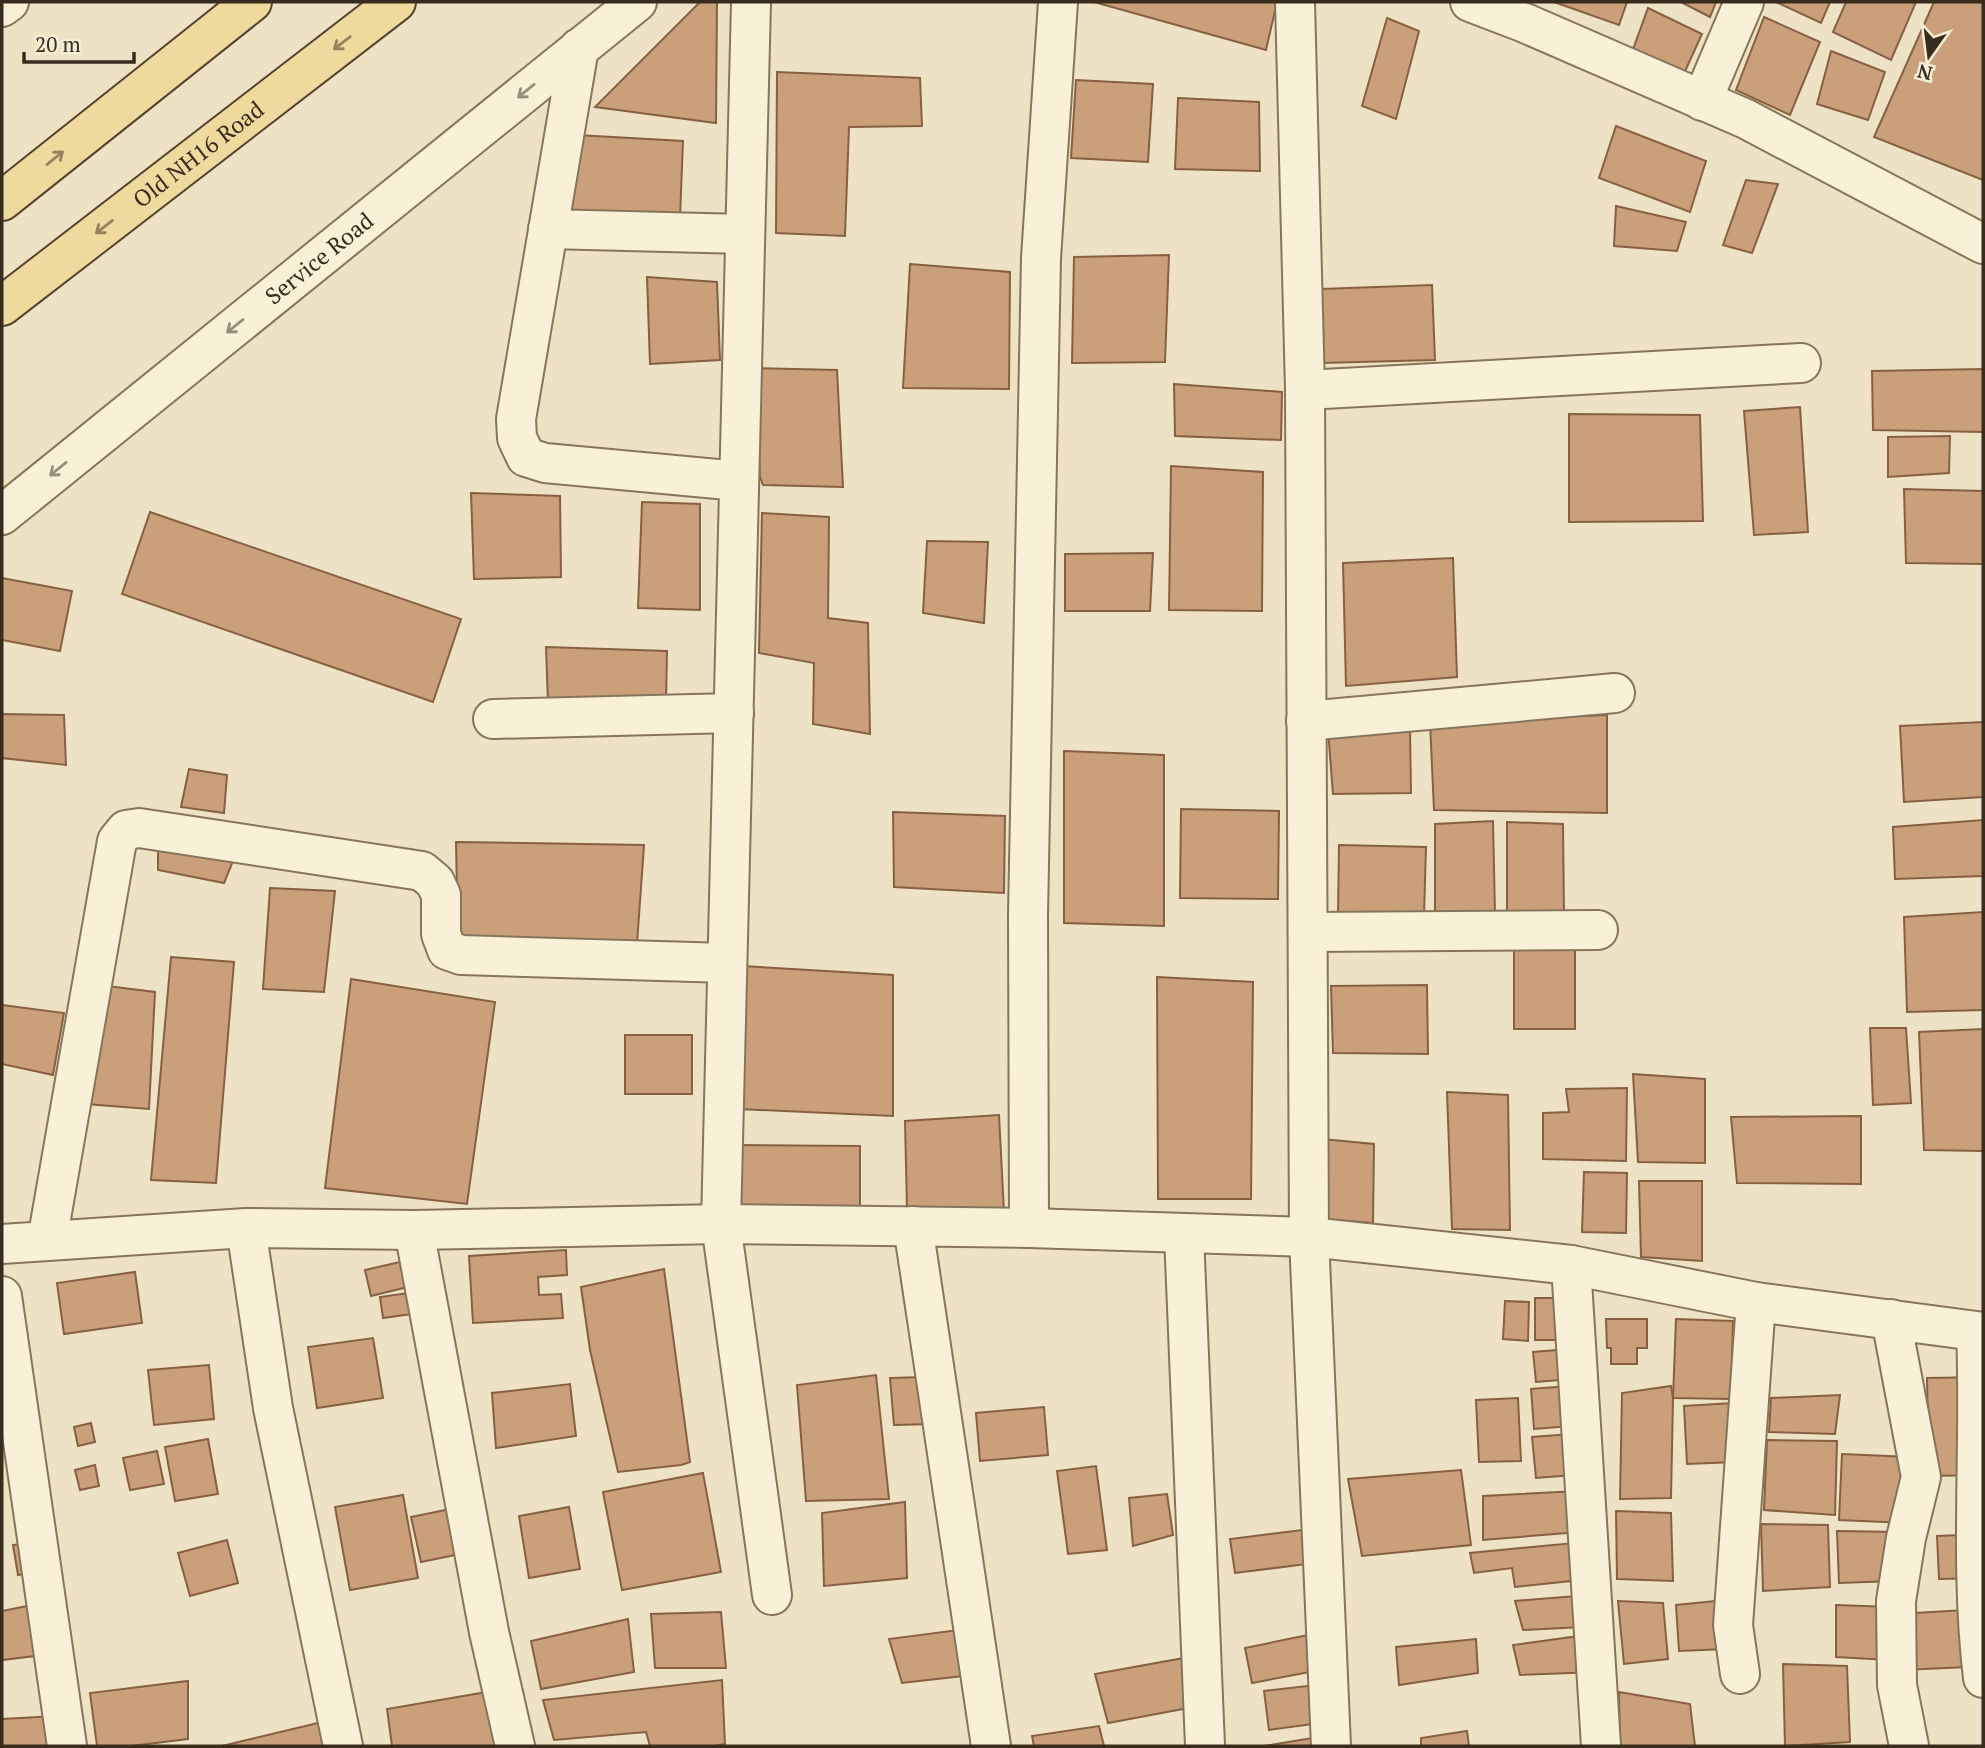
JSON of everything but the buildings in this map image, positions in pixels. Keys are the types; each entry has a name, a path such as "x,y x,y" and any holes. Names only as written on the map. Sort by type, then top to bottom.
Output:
{"main road":[{"path":"2,201 252,2"},
{"name":"Old NH16 Road","path":"2,306 396,2"}],"street":[{"path":"2,8 9,2"},
{"name":"Service Road","path":"2,515 636,2"},
{"path":"751,2 721,1224 772,1595"},
{"path":"1029,1228 1028,914 1041,258 1058,2"},
{"path":"1295,2 1305,390 1309,1237 1331,1746"},
{"path":"1469,2 1530,13 1702,101 1746,119 1983,244"},
{"path":"1702,101 1744,2"},
{"path":"579,48 516,419 517,438 526,457 545,463 739,481"},
{"path":"548,229 744,234"},
{"path":"1305,390 1801,363"},
{"path":"1306,721 1615,693"},
{"path":"493,719 734,713"},
{"path":"47,1241 117,841 127,830 138,828 422,871 435,882 441,895 441,934 447,950 460,954 727,963"},
{"path":"1308,932 1598,930"},
{"path":"2,1244 246,1228 414,1230 721,1224 1029,1228 1309,1237 1571,1265 1756,1302 1980,1332 1982,1654"},
{"path":"914,1226 991,1746"},
{"path":"246,1228 273,1408 343,1746"},
{"path":"414,1230 489,1632 515,1746"},
{"path":"1184,1234 1205,1746"},
{"path":"1571,1265 1601,1746"},
{"path":"2,1296 67,1746"},
{"path":"1740,1674 1733,1625 1756,1302"},
{"path":"1891,1319 1921,1477 1906,1538 1896,1601 1897,1685 1909,1746"}]}
